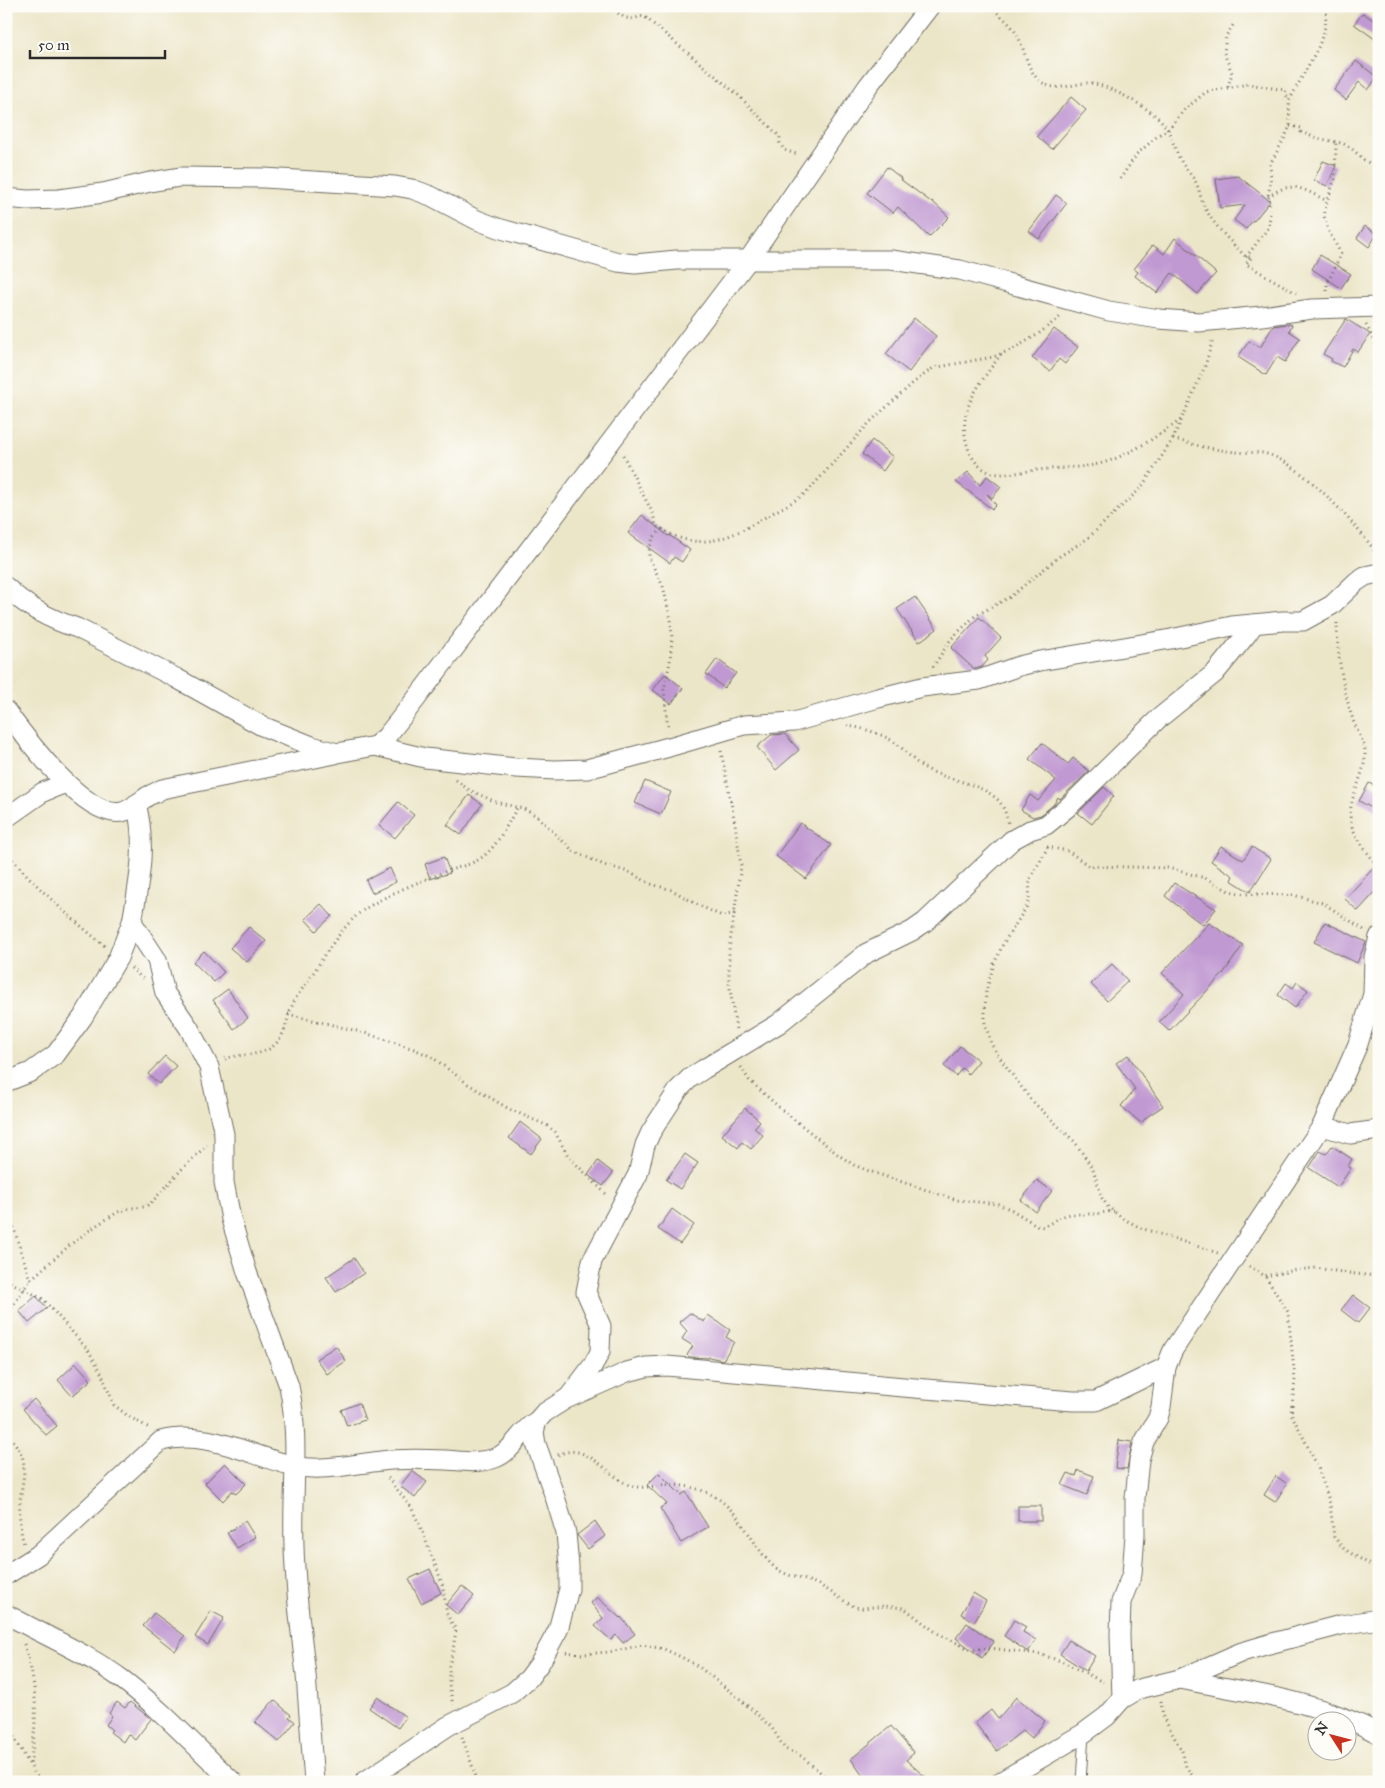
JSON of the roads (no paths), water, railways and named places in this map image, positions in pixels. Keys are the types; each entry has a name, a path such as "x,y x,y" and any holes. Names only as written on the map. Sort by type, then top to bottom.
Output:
{"street":[{"path":"375,746 386,737 416,699 615,438 749,259 868,86 930,6"},
{"path":"6,198 27,200 59,199 103,193 180,177 264,178 395,186 430,196 476,220 498,228 618,262 635,264 677,260 891,260 960,270 1109,311 1159,319 1199,322 1320,309 1379,307"},
{"path":"6,711 38,753 66,783 102,809 115,812 123,812 148,796 170,788 375,746 425,758 516,768 555,770 587,768 752,724 794,722 878,698 922,688 979,680 1019,666 1049,659 1254,624 1303,621 1337,601 1356,582 1365,576 1379,572"},
{"path":"6,586 14,595 39,612 77,628 176,678 262,726 312,746 337,753"},
{"path":"566,1399 593,1365 600,1352 601,1326 586,1292 592,1261 638,1174 648,1138 666,1106 679,1089 690,1078 778,1024 868,953 912,931 925,922 1012,840 1030,830 1046,825 1068,807 1158,719 1215,673 1254,624"},
{"path":"6,818 43,792 66,783"},
{"path":"6,1082 31,1072 56,1054 83,1017 118,958 132,922 142,870 140,818 136,804"},
{"path":"132,922 157,960 165,993 189,1028 209,1067 224,1134 224,1182 231,1219 247,1272 289,1386 295,1426 294,1544 296,1599 306,1676 314,1782"},
{"path":"1122,1699 1120,1634 1122,1602 1132,1574 1135,1498 1139,1460 1144,1442 1155,1424 1162,1407 1166,1367 1173,1350 1322,1126 1358,1044 1373,994 1374,957 1372,934"},
{"path":"1322,1126 1350,1134 1379,1130"},
{"path":"6,1575 29,1562 77,1521 151,1449 161,1441 170,1439 195,1438 296,1466 328,1468 382,1461 426,1459 475,1462 503,1454 511,1448 529,1426 544,1413 566,1399 627,1372 646,1367 667,1366 926,1390 1096,1401 1166,1367"},
{"path":"364,1782 457,1722 512,1693 529,1678 548,1649 564,1615 570,1589 570,1566 566,1533 536,1444 534,1432 537,1421"},
{"path":"10,1616 77,1651 123,1680 233,1782"},
{"path":"1000,1782 1084,1733 1107,1716 1122,1699 1139,1689 1180,1679 1242,1652 1269,1644 1341,1624 1379,1619"},
{"path":"1180,1679 1291,1700 1339,1716 1379,1734"}],"lane":[{"path":"1081,1782 1084,1733"}]}
